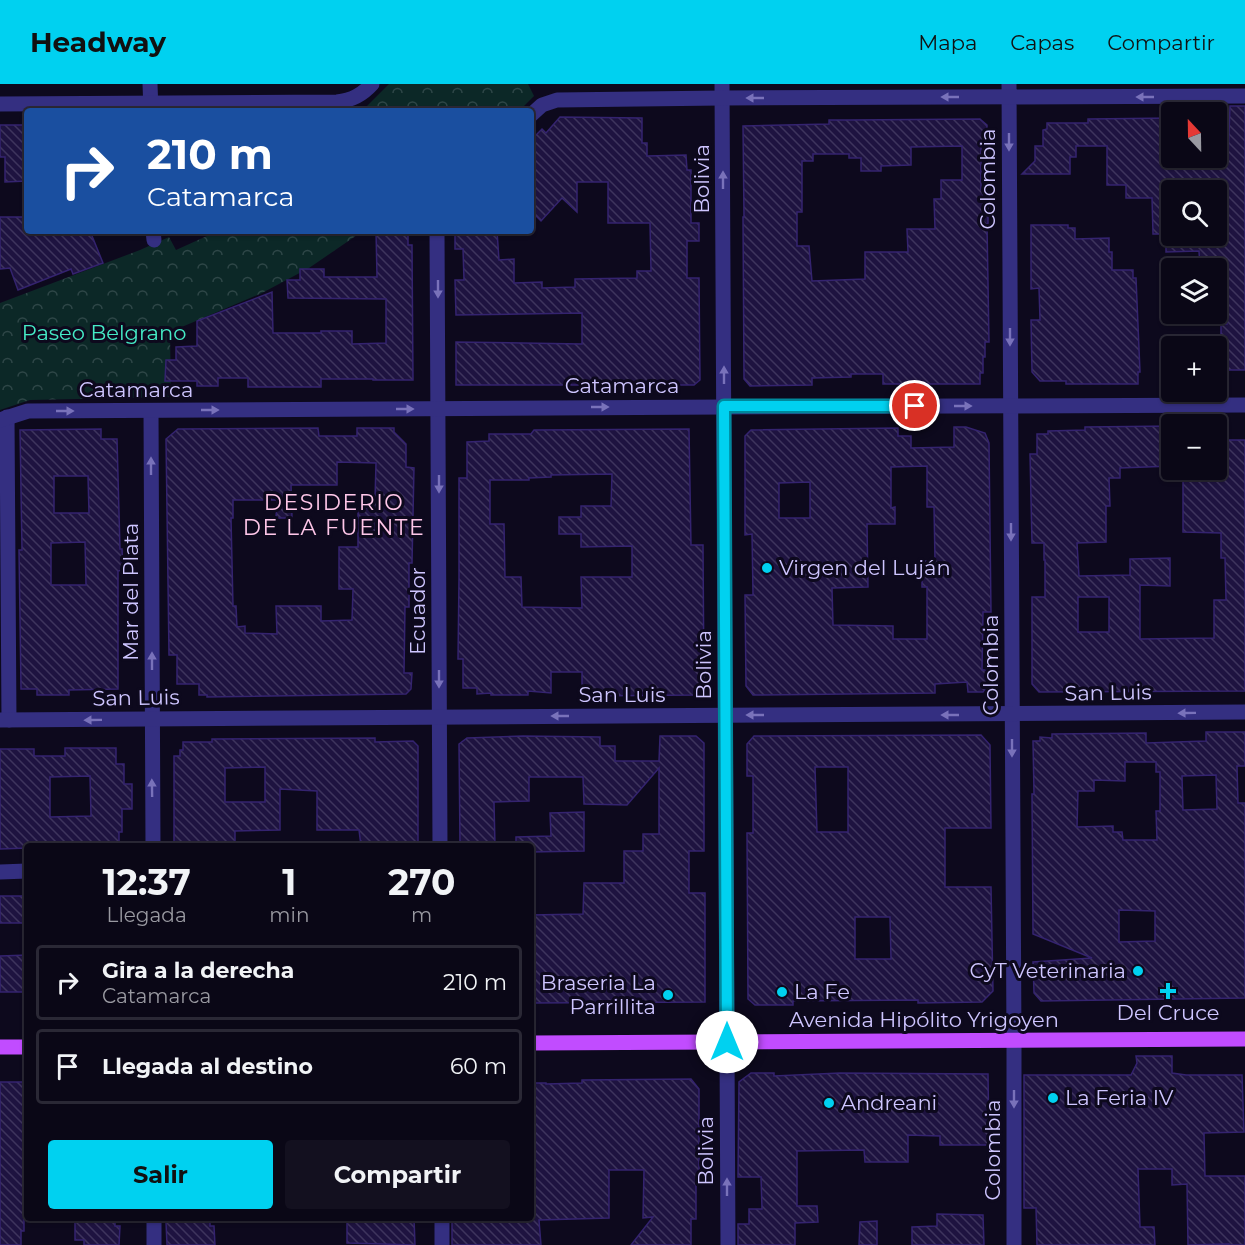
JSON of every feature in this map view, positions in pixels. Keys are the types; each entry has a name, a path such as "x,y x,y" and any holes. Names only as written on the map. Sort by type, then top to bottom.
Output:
{"main road":[{"name":"Avenida Hipólito Yrigoyen","path":"534,1043 1245,1039"},
{"path":"0,1047 24,1047"}],"street":[{"path":"150,84 151,107"},
{"path":"0,104 151,107 337,102 355,98 372,84"},
{"path":"537,110 557,100 722,91 1009,91 1245,96"},
{"name":"Bolivia","path":"722,91 728,1245"},
{"name":"Colombia","path":"1009,91 1014,1245"},
{"name":"Ecuador","path":"437,234 440,843"},
{"name":"Catamarca","path":"4,419 28,411 1245,405"},
{"name":"Mar del Plata","path":"151,411 153,843"},
{"path":"4,419 5,720"},
{"name":"San Luis","path":"5,720 1245,712"},
{"path":"0,872 24,871"},
{"path":"154,1221 154,1245"},
{"path":"442,1221 442,1245"}],"green space":[{"path":"389,84 528,84 534,96 522,108 365,108"},
{"name":"Paseo Belgrano","path":"211,234 359,234 309,268 262,293 170,332 171,397 30,400 0,410 0,303 169,237 176,250"}],"building":[{"path":"1230,106 1245,106 1245,370 1227,370 1227,336 1221,336 1221,324 1227,324 1227,258 1199,258 1199,251 1166,252 1166,246 1227,246 1227,180 1161,180 1161,234 1153,234 1152,198 1126,198 1126,185 1107,185 1107,146 1076,146 1076,157 1070,157 1070,174 1022,174 1035,161 1035,146 1043,146 1043,130 1047,129 1047,123 1088,123 1088,119 1161,118 1161,168 1227,168"},
{"path":"560,117 642,118 642,143 647,143 647,156 686,155 687,170 691,170 691,223 699,223 699,241 687,241 687,278 699,278 700,380 694,385 456,385 456,342 582,344 582,313 456,315 455,280 464,280 463,249 455,249 455,234 497,234 499,260 514,259 514,283 542,282 542,288 575,287 575,279 637,278 637,271 651,271 650,223 608,223 608,182 577,182 577,212 562,198 541,221 534,214 534,137 542,129 546,133"},
{"path":"980,119 987,125 987,146 981,146 981,190 983,190 983,199 988,199 989,342 985,342 980,384 883,384 883,374 851,374 851,377 812,378 812,385 750,386 744,379 743,126 829,124 829,120","holes":["962,146 962,180 941,180 941,199 934,199 935,229 907,229 908,252 865,252 865,279 812,281 809,246 797,246 797,212 802,212 802,161 813,161 813,154 849,154 849,158 861,158 861,171 881,171 881,166 911,165 911,147"]},
{"path":"0,125 24,125 24,181 5,182 5,157 0,157"},
{"path":"0,217 24,217 24,234 91,234 103,263 73,274 71,269 18,290 10,268 0,269"},
{"path":"1031,225 1068,225 1068,228 1075,228 1075,239 1109,238 1112,270 1133,270 1133,278 1136,278 1140,372 1138,372 1138,384 1066,384 1066,381 1040,381 1032,372 1031,320 1040,320 1039,288 1031,289"},
{"path":"376,234 408,234 408,245 412,245 413,380 321,379 321,387 248,387 248,378 218,378 218,386 197,386 197,381 165,381 166,360 176,360 176,347 197,346 197,321 272,292 273,333 352,331 352,344 386,343 386,299 288,298 287,280 300,280 300,269 324,269 324,277 377,277"},
{"path":"1161,426 1161,466 1120,468 1120,478 1109,478 1110,506 1106,506 1106,542 1077,543 1079,576 1130,575 1130,559 1170,558 1170,586 1140,585 1140,639 1214,638 1214,600 1226,600 1225,558 1221,558 1221,533 1183,532 1183,480 1227,480 1227,440 1245,440 1245,691 1039,692 1032,684 1032,597 1045,597 1045,560 1044,543 1032,543 1030,454 1037,454 1037,434 1048,434 1048,431 1085,430 1085,427","holes":["1078,597 1109,597 1109,632 1078,632"]},
{"path":"954,427 966,427 985,433 989,443 991,612 983,612 982,670 991,670 990,684 983,692 968,692 967,682 935,684 935,693 753,695 746,686 745,595 753,595 752,534 745,535 745,436 751,430 898,428 898,436 911,436 911,448 954,447","holes":["927,466 927,507 934,507 935,561 922,561 922,587 927,587 927,639 893,639 893,626 833,625 832,588 868,587 867,524 895,524 895,507 891,508 891,467","810,482 810,518 779,518 779,483"]},
{"path":"318,428 319,436 357,436 357,428 394,428 394,432 406,444 406,467 414,468 412,563 409,563 409,607 405,607 404,673 412,673 411,689 406,694 207,697 207,695 199,695 199,684 177,684 177,655 169,655 166,439 178,429","holes":["337,462 376,463 375,499 372,499 372,508 358,508 358,547 339,547 339,589 353,589 352,620 321,621 321,606 276,606 277,634 245,633 245,626 237,627 236,606 233,606 231,518 233,518 233,500 277,500 276,518 292,518 291,485 337,485"]},
{"path":"101,429 101,439 117,439 120,549 122,549 123,570 118,571 118,689 69,690 69,695 37,695 37,689 21,689 20,430","holes":["54,476 88,476 89,513 54,513","85,542 86,585 51,585 51,543"]},
{"path":"689,429 691,545 703,545 704,687 697,695 582,696 582,672 551,672 551,693 528,691 528,695 491,695 491,693 477,694 477,688 463,688 463,659 458,659 459,478 467,478 467,442 489,441 489,434 531,434 534,430","holes":["612,474 611,506 581,506 581,517 559,517 559,534 581,534 581,547 632,546 632,577 581,577 582,608 522,607 521,577 505,577 504,524 490,524 490,480 529,480 529,478 551,477 551,475"]},
{"path":"1206,732 1245,732 1245,766 1237,766 1238,803 1245,803 1245,998 1041,1001 1034,993 1033,962 1092,958 1033,934 1033,741 1040,741 1040,737 1052,738 1052,734 1146,733 1146,743 1206,741","holes":["1125,762 1156,762 1156,772 1160,772 1160,811 1156,811 1157,840 1123,840 1122,832 1113,832 1113,826 1077,827 1078,791 1094,791 1094,780 1125,781","1216,775 1217,809 1183,810 1182,776","1119,910 1155,911 1155,941 1119,942"]},
{"path":"981,735 990,745 991,828 945,828 945,887 991,887 993,991 982,1002 793,1001 793,1005 755,1005 748,999 747,833 753,833 753,776 747,776 747,744 754,736","holes":["815,767 848,767 848,832 817,832","855,917 890,917 891,959 855,959"]},
{"path":"660,736 696,736 704,743 704,851 689,851 689,893 705,893 705,1002 534,1003 534,915 583,914 584,883 624,883 624,851 643,851 643,834 659,834 659,768 627,805 584,804 583,777 529,777 529,801 494,802 495,843 460,843 459,744 467,738 600,737 600,746 615,746 615,761 659,761"},
{"path":"375,738 375,742 413,741 418,746 418,843 361,843 359,830 317,830 317,791 280,789 280,830 235,831 235,843 174,843 174,756 180,756 183,742 212,742 212,739","holes":["265,767 265,802 225,802 225,768"]},
{"path":"65,748 116,748 116,764 124,764 124,784 132,784 132,809 122,809 122,832 119,832 119,843 24,843 24,848 0,849 0,749 34,749 34,756 65,756","holes":["90,776 91,816 50,817 50,777"]},
{"path":"584,812 584,851 534,852 534,843 516,843 516,837 551,836 550,813"},
{"path":"0,896 24,896 24,923 0,923"},
{"path":"24,955 24,992 0,992 0,956"},
{"path":"1136,1056 1172,1056 1172,1073 1242,1075 1244,1132 1204,1133 1205,1176 1245,1176 1245,1245 1188,1245 1187,1184 1172,1185 1172,1169 1138,1169 1140,1227 1154,1227 1155,1245 1037,1245 1036,1208 1024,1208 1024,1075 1131,1075 1137,1063"},
{"path":"751,1073 774,1073 774,1076 840,1073 988,1074 989,1145 940,1145 940,1136 908,1135 908,1162 865,1162 864,1150 797,1151 797,1206 817,1206 818,1222 795,1223 795,1245 738,1245 738,1224 749,1224 749,1209 762,1209 761,1177 738,1177 739,1082"},
{"path":"691,1079 699,1089 699,1179 696,1179 696,1219 691,1219 691,1245 631,1245 653,1217 643,1218 644,1170 609,1170 609,1218 539,1220 541,1245 452,1245 452,1221 534,1221 534,1083 582,1083 582,1080"},
{"path":"0,1082 24,1082 24,1231 21,1231 21,1245 0,1245"},
{"path":"937,1214 983,1215 984,1245 912,1245 912,1227 937,1226"},
{"path":"75,1221 115,1221 115,1226 120,1226 119,1245 84,1245 84,1240 75,1240"},
{"path":"210,1221 210,1226 214,1226 215,1245 167,1245 166,1222"},
{"path":"347,1221 414,1221 415,1245 347,1243"},
{"path":"877,1221 877,1245 859,1245 860,1222"}],"place":[{"name":"Virgen del Luján","path":"767,568"},
{"name":"CyT Veterinaria","path":"1138,971"},
{"name":"Del Cruce","path":"1168,991"},
{"name":"La Fe","path":"782,992"},
{"name":"Braseria La Parrillita","path":"668,995"},
{"name":"La Feria IV","path":"1053,1098"},
{"name":"Andreani","path":"829,1103"}],"district":[{"name":"DESIDERIO DE LA FUENTE","path":"334,515"}],"route":[{"path":"727,1042 724,406 915,406"}]}
